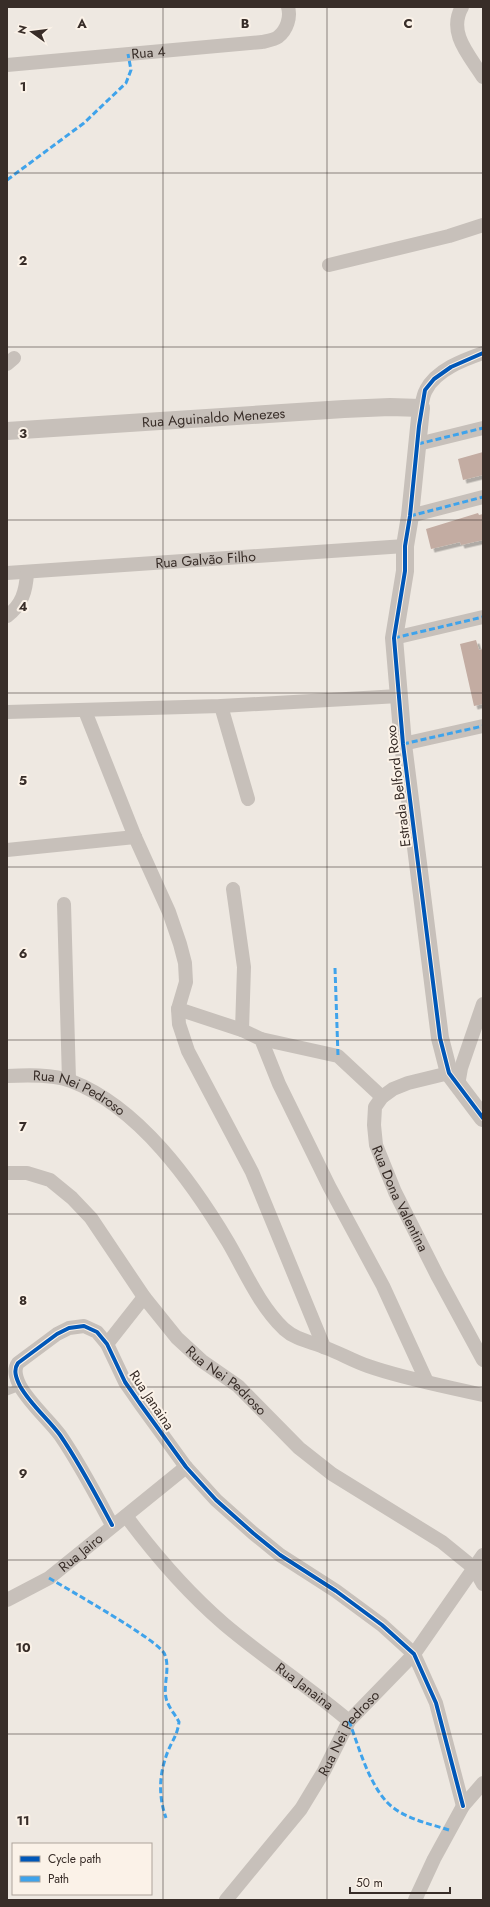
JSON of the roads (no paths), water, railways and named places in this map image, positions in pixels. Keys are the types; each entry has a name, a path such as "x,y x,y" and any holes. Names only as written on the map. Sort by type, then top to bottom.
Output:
{"street":[{"name":"Rua 4","path":"7,65 262,42 277,37 286,28 289,20 288,7"},
{"path":"462,7 456,26 458,37 483,77"},
{"path":"329,265 449,236 483,225"},
{"name":"Estrada Belford Roxo","path":"483,353 451,367 434,379 425,390 421,408 410,516 405,546 405,571 394,638 403,744 440,1038 454,1079 483,1118"},
{"name":"Rua Aguinaldo Menezes","path":"7,431 344,409 390,407 421,408"},
{"path":"418,444 483,428"},
{"path":"410,516 483,497"},
{"name":"Rua Galvão Filho","path":"7,573 27,573 405,546"},
{"path":"7,616 22,599 26,587 27,573"},
{"path":"394,638 483,617"},
{"path":"7,712 221,706 400,696"},
{"path":"221,706 248,799"},
{"path":"85,711 135,837 169,912 185,963 186,982 178,1009 179,1024 188,1051 252,1172 324,1347"},
{"path":"403,744 483,726"},
{"path":"7,850 135,837"},
{"path":"232,889 244,967 242,1030"},
{"path":"64,904 69,1080"},
{"path":"178,1009 242,1030 261,1039 338,1056 382,1097 393,1089 408,1083 454,1079 461,1068 483,1004"},
{"path":"261,1039 279,1084 329,1186 383,1286 427,1382"},
{"name":"Rua Nei Pedroso","path":"7,1076 32,1075 69,1080 100,1094 144,1131 179,1170 207,1208 270,1313 285,1330 300,1339 324,1347 366,1365 427,1382 483,1395"},
{"name":"Rua Dona Valentina","path":"382,1097 375,1107 374,1125 376,1145 406,1214 483,1360"},
{"name":"Rua Nei Pedroso","path":"7,1173 27,1173 50,1180 72,1198 91,1218 144,1297 177,1338 202,1361 238,1386 299,1448 332,1474 442,1542 474,1568"},
{"path":"107,1344 144,1297"},
{"name":"Rua Janaina","path":"112,1525 78,1461 59,1434 20,1387 15,1373 15,1367 57,1334 69,1328 84,1326 97,1332 107,1344 125,1382 186,1467 216,1500 252,1534 382,1625 414,1654"},
{"name":"Rua Jairo","path":"7,1600 49,1578 112,1525 126,1516 186,1467"},
{"name":"Rua Janaina","path":"126,1516 153,1552 224,1624 349,1721"},
{"name":"Rua Nei Pedroso","path":"226,1900 301,1809 324,1771 349,1721 414,1654 483,1555"},
{"path":"474,1568 483,1584"},
{"path":"414,1654 436,1703 463,1806"},
{"path":"415,1900 434,1859 463,1806 483,1783"}],"lane":[{"path":"7,1392 20,1387"}]}
